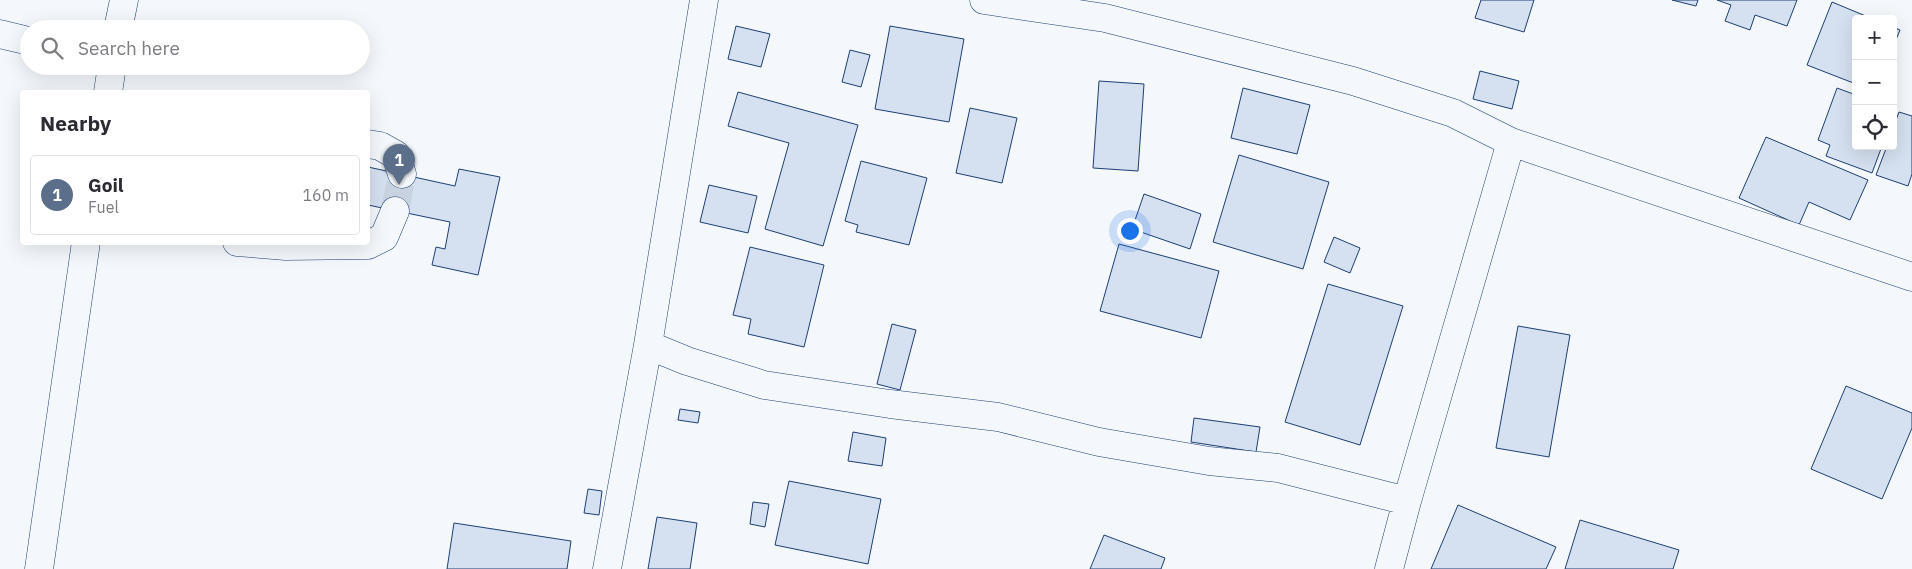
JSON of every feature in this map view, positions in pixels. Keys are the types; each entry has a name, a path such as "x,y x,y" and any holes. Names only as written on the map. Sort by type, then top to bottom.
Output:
{"main road":[{"path":"120,20 124,0"},
{"path":"607,569 648,345 704,0"},
{"path":"984,0 1105,18 1353,81 1453,113 1511,142 1912,277"},
{"path":"0,34 20,39"},
{"path":"108,90 111,75"},
{"path":"1389,569 1511,142"},
{"path":"370,144 380,146 396,156 402,174"},
{"path":"370,244 384,237 394,211"},
{"path":"39,569 86,245"},
{"path":"271,245 368,245"},
{"path":"648,345 687,361 764,385 890,404 998,417 1099,442 1209,461 1278,468 1407,501"}],"building":[{"path":"1481,0 1534,0 1524,32 1475,18"},
{"path":"1672,0 1698,0 1696,6"},
{"path":"1717,0 1797,0 1787,26 1755,15 1750,30 1725,21 1731,5"},
{"path":"1832,2 1863,15 1852,15 1852,82 1807,65"},
{"path":"736,26 770,34 761,67 728,59"},
{"path":"890,26 964,39 949,122 875,109"},
{"path":"850,50 870,55 861,87 842,82"},
{"path":"1480,71 1519,81 1512,109 1473,99"},
{"path":"1099,81 1144,84 1138,171 1093,168"},
{"path":"1243,88 1310,105 1297,154 1231,138"},
{"path":"1837,88 1852,94 1852,150 1881,150 1872,173 1826,156 1830,145 1818,140"},
{"path":"738,92 858,125 823,246 765,229 789,143 728,126"},
{"path":"970,108 1017,118 1002,183 956,173"},
{"path":"1899,112 1912,116 1912,174 1908,186 1876,175 1885,150 1897,150 1897,117"},
{"path":"1766,137 1868,180 1850,220 1809,202 1799,225 1739,198"},
{"path":"1239,155 1329,182 1303,269 1213,242"},
{"path":"861,161 927,178 909,245 856,232 858,225 845,221"},
{"path":"370,167 455,186 459,169 500,177 478,275 432,265 436,247 445,249 450,222 370,205"},
{"path":"709,185 757,196 748,233 700,222"},
{"path":"1144,194 1201,214 1190,249 1132,229"},
{"path":"1334,237 1360,248 1350,273 1324,262"},
{"path":"1119,244 1219,271 1201,338 1100,311"},
{"path":"750,247 824,265 804,347 748,334 751,319 733,315"},
{"path":"1328,284 1403,306 1360,445 1285,422"},
{"path":"892,324 916,330 900,390 877,384"},
{"path":"1518,326 1570,335 1549,457 1496,448"},
{"path":"1846,386 1912,413 1912,428 1882,499 1811,469"},
{"path":"680,409 700,412 698,423 678,420"},
{"path":"1194,418 1260,427 1256,452 1191,442"},
{"path":"853,432 886,438 882,466 848,461"},
{"path":"789,481 881,499 868,564 775,545"},
{"path":"588,489 602,491 599,515 584,513"},
{"path":"753,502 769,504 765,527 750,524"},
{"path":"1458,505 1556,547 1546,569 1431,569"},
{"path":"657,517 697,523 690,569 648,569"},
{"path":"1580,520 1679,550 1673,569 1565,569"},
{"path":"454,523 571,541 567,569 447,569"},
{"path":"1104,535 1165,558 1161,569 1090,569"}],"tunnel":[{"path":"395,211 402,174"}],"place":[{"name":"Goil","path":"399,185"}]}
